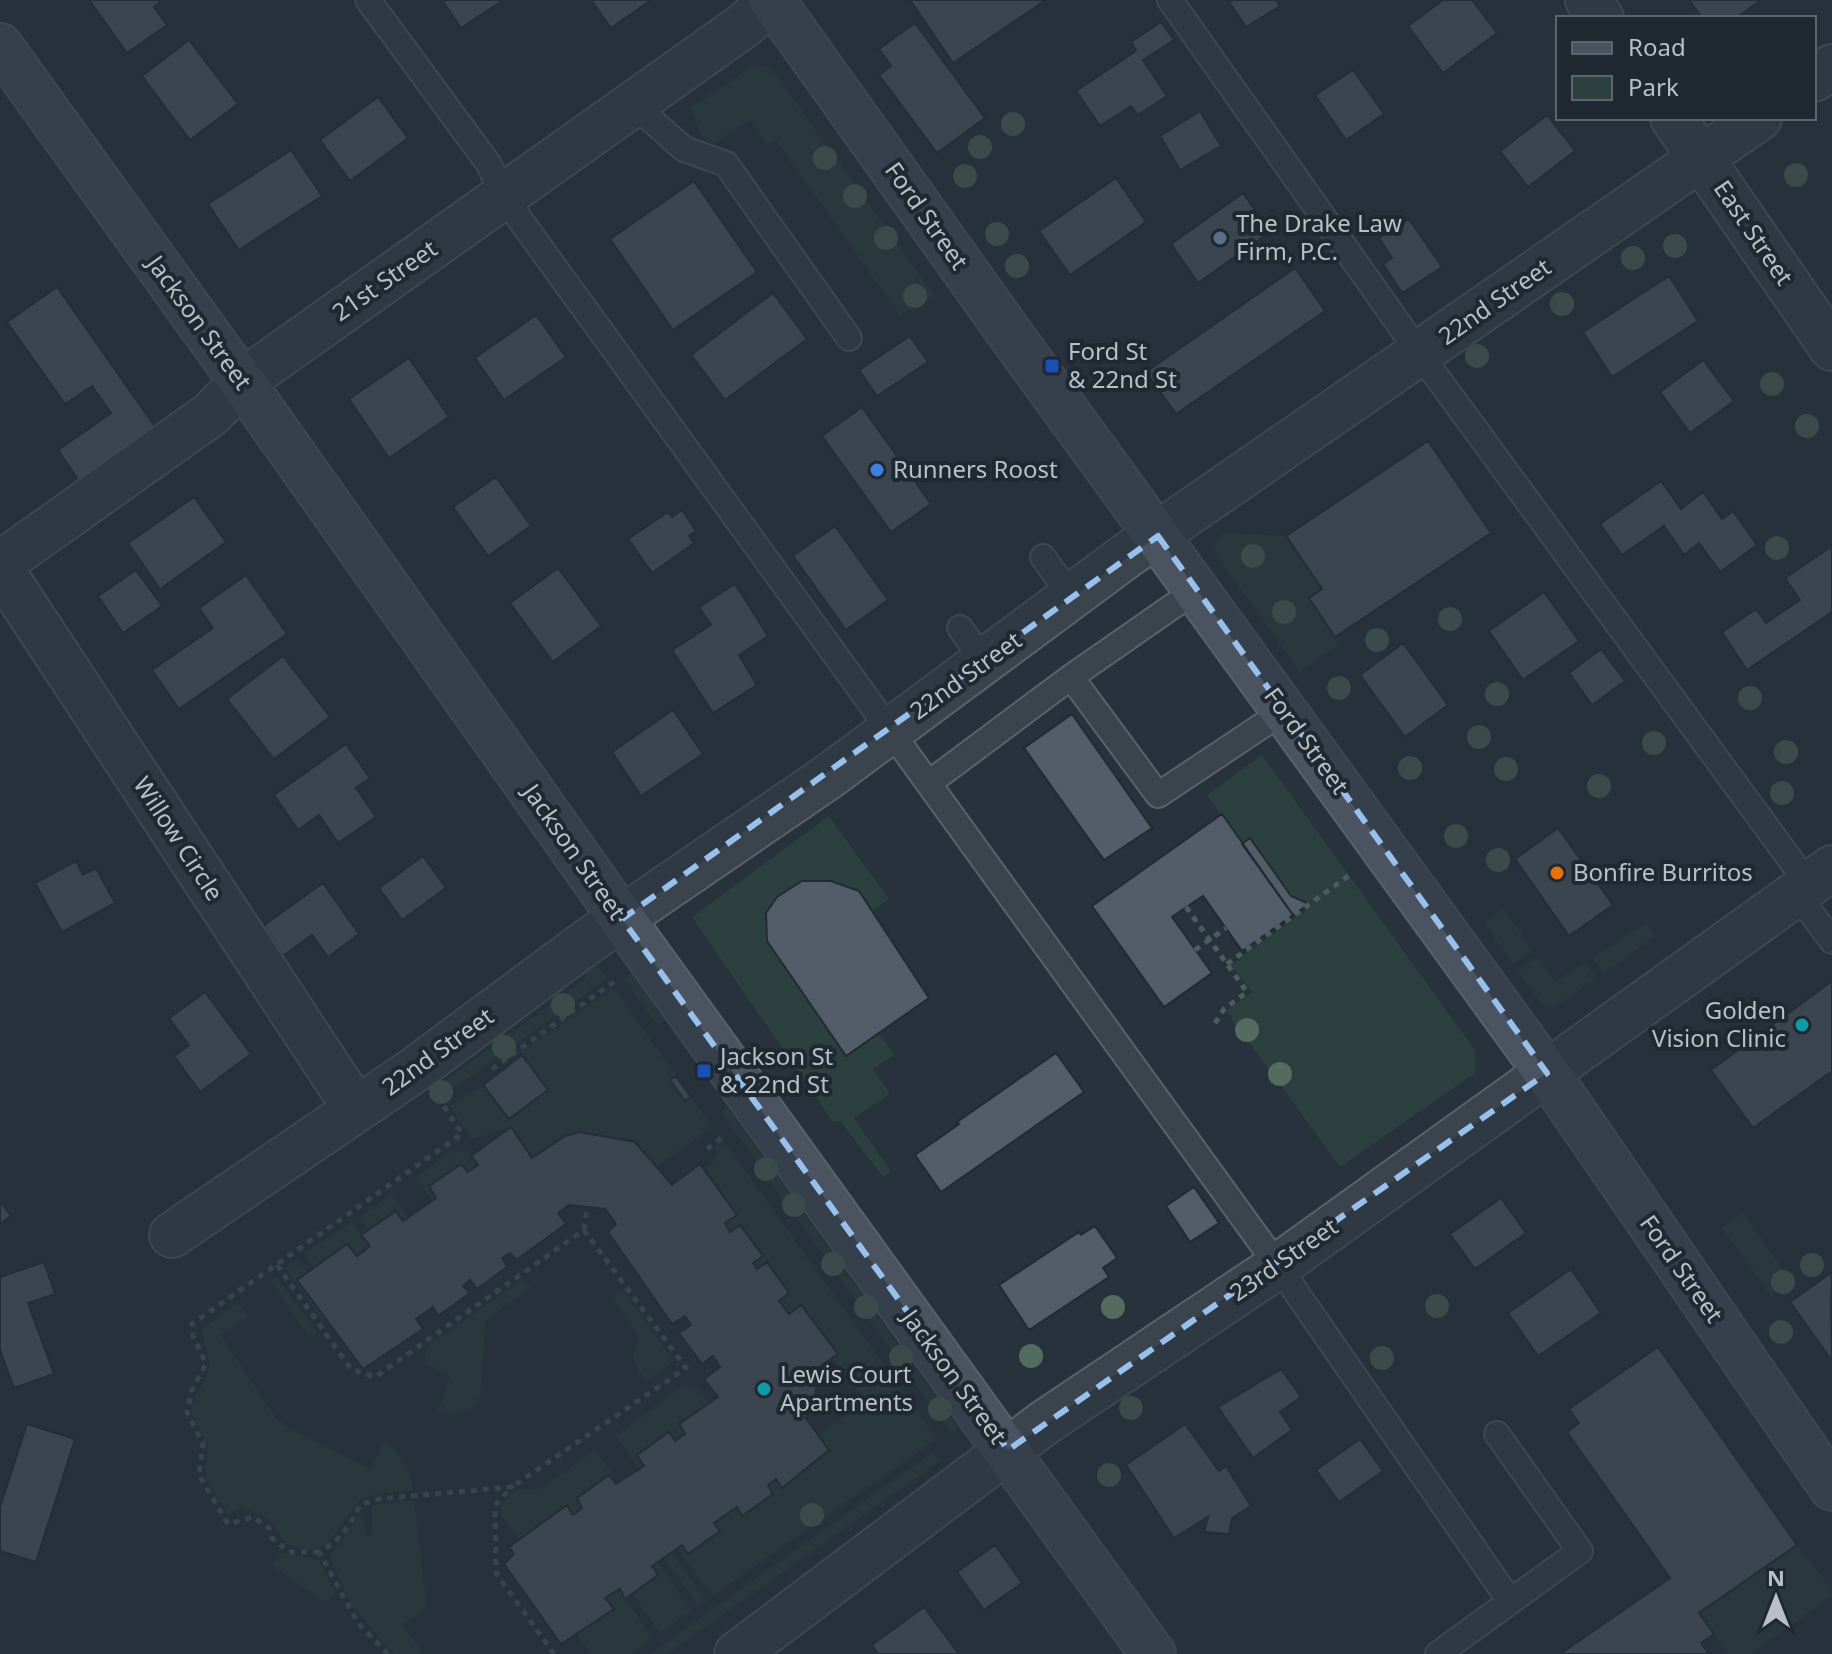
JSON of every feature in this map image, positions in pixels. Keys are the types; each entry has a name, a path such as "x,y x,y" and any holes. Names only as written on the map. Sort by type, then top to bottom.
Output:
{"main road":[{"name":"Ford Street","path":"772,0 1547,1073 1832,1488"},
{"name":"Jackson Street","path":"0,46 622,919 1153,1654"}],"street":[{"name":"21st Street","path":"0,566 211,414 242,382 743,26 772,0"},
{"name":"East Street","path":"1674,120 1832,348"},
{"name":"22nd Street","path":"172,1235 413,1071 891,730 972,645 1072,598 1126,556 1756,120"},
{"name":"Willow Circle","path":"0,566 356,1109"},
{"name":"23rd Street","path":"742,1653 1044,1423 1278,1266 1813,882"}],"lane":[{"path":"368,0 488,163 505,196 1278,1266 1510,1601"},
{"path":"1170,0 1420,354 1813,882 1832,941"},
{"path":"632,103 684,149 726,164 849,338"},
{"path":"1043,557 1072,598"},
{"path":"929,783 1071,677 1196,590"},
{"path":"1071,677 1158,795 1284,711"},
{"path":"1438,1654 1580,1551 1497,1434"}],"path":[{"path":"1227,964 1352,873"},
{"path":"1186,907 1247,992 1224,1009 1214,1025"},
{"path":"1195,950 1226,928"},
{"path":"480,1078 615,981"},
{"path":"413,1071 443,1104 462,1134 192,1324 193,1336 206,1364 192,1390 187,1412 203,1444 199,1475 228,1524 253,1517 269,1528 272,1538 289,1552 319,1552 335,1544 351,1524 360,1505 378,1499 512,1487"},
{"path":"443,1104 455,1095"},
{"path":"707,1149 727,1134"},
{"path":"554,1654 496,1573 495,1505 512,1487 686,1368 584,1230 587,1207"},
{"path":"277,1265 351,1369 375,1377 584,1230"},
{"path":"319,1552 358,1623 388,1654"}],"highlighted area":[{"path":"1158,536 1547,1073 1008,1450 622,919"}],"green space":[{"path":"752,66 771,68 935,296 900,315 776,140 768,145 750,120 715,143 705,139 691,108"},
{"path":"1225,533 1286,536 1322,589 1309,599 1341,643 1300,672 1217,556 1216,543"},
{"path":"1262,755 1475,1050 1475,1073 1340,1167 1226,1011 1252,992 1231,965 1313,905 1291,896 1250,839 1242,844 1207,795"},
{"path":"829,816 889,899 873,911 859,891 831,881 802,881 777,897 766,913 767,941 846,1055 879,1034 895,1054 873,1069 890,1094 854,1118 891,1172 883,1177 840,1121 833,1122 692,917"},
{"path":"1503,909 1533,950 1514,964 1484,923"},
{"path":"1646,923 1655,936 1604,974 1593,958"},
{"path":"1537,956 1556,982 1586,962 1596,978 1556,1007 1541,1004 1518,970"},
{"path":"597,964 607,979 440,1098 434,1089 586,979 586,973"},
{"path":"631,973 665,1020 657,1025 624,978"},
{"path":"614,988 676,1076 670,1080 685,1101 691,1097 712,1127 658,1166 635,1142 580,1132 565,1136 532,1158 511,1127 472,1139 450,1106 483,1085 510,1119 548,1090 521,1052"},
{"path":"727,1107 958,1428 951,1433 721,1112"},
{"path":"723,1140 937,1439 712,1596 678,1549 682,1545 689,1554 719,1531 714,1523 737,1507 742,1516 773,1495 768,1485 829,1450 819,1435 865,1401 833,1358 837,1354 802,1305 789,1314 779,1301 789,1293 767,1262 757,1269 753,1263 762,1256 740,1226 730,1232 725,1223 737,1214 704,1168 715,1161 719,1154 714,1147"},
{"path":"452,1151 468,1152 478,1165 468,1172 461,1165 429,1186 436,1198 432,1200 415,1177"},
{"path":"392,1194 409,1217 403,1221 395,1212 369,1230 359,1217"},
{"path":"1743,1213 1791,1281 1771,1296 1722,1228"},
{"path":"351,1222 370,1246 357,1256 347,1244 314,1268 303,1254"},
{"path":"298,1259 308,1272 297,1280 326,1319 324,1322 285,1268"},
{"path":"275,1275 317,1332 310,1337 271,1281"},
{"path":"523,1279 530,1288 486,1320 480,1397 462,1413 438,1411 450,1376 427,1364 424,1354 430,1344"},
{"path":"623,1290 674,1361 647,1381 633,1360 639,1337 612,1297"},
{"path":"238,1302 248,1317 220,1335 276,1419 371,1469 386,1439 407,1469 413,1490 375,1494 360,1500 326,1545 308,1550 284,1544 277,1529 268,1520 241,1507 228,1515 206,1479 208,1447 192,1413 192,1405 209,1369 201,1330"},
{"path":"681,1387 700,1390 710,1402 679,1424 685,1434 675,1441 669,1433 637,1455 644,1466 639,1469 616,1436"},
{"path":"595,1450 612,1473 577,1498 582,1508 573,1515 566,1506 519,1539 501,1514 501,1503 515,1490 540,1489"},
{"path":"933,1452 940,1461 667,1654 650,1654"},
{"path":"414,1500 427,1607 402,1625 423,1654 393,1654 351,1605 329,1556 363,1512 365,1536 373,1535 372,1505"},
{"path":"1797,1545 1832,1589 1832,1596 1751,1654 1728,1654 1699,1613"},
{"path":"281,1552 319,1560 335,1592 325,1603 272,1565"},
{"path":"672,1552 706,1601 698,1606 664,1558"},
{"path":"658,1562 691,1611 660,1633 631,1593"},
{"path":"620,1589 652,1639 631,1654 591,1654 576,1634 613,1608 605,1598"}],"building":[{"path":"89,0 158,0 160,2 154,7 167,25 127,53"},
{"path":"442,0 502,0 502,1 461,28"},
{"path":"591,0 651,0 611,28"},
{"path":"910,0 1046,0 953,63"},
{"path":"1276,0 1280,6 1246,27 1229,2"},
{"path":"1443,0 1472,0 1497,33 1443,73 1408,26"},
{"path":"1689,0 1761,0 1739,16 1701,16"},
{"path":"1161,22 1174,40 1143,60 1167,96 1138,115 1131,106 1100,126 1076,91 1136,51 1131,42"},
{"path":"915,23 985,118 937,153 879,75 891,66 879,49"},
{"path":"189,40 238,104 190,140 142,76"},
{"path":"1353,70 1384,114 1346,140 1315,95"},
{"path":"378,97 408,138 350,181 320,140"},
{"path":"1200,111 1221,146 1180,170 1160,136"},
{"path":"1547,115 1575,151 1528,187 1500,151"},
{"path":"291,150 322,196 239,250 208,204"},
{"path":"1116,178 1146,222 1070,275 1039,231"},
{"path":"694,181 757,272 673,330 610,239"},
{"name":"The Drake Law Firm, P.C.","path":"1243,193 1270,232 1198,283 1171,244"},
{"name":"The Drake Law Firm, P.C.","path":"1243,193 1270,232 1198,283 1171,244"},
{"path":"1409,219 1442,267 1402,293 1383,264 1392,258 1379,238"},
{"path":"1295,268 1325,311 1176,414 1146,372"},
{"path":"1669,276 1698,321 1612,377 1583,332"},
{"path":"57,287 156,428 79,481 58,450 111,413 92,386 65,404 7,322"},
{"path":"773,293 807,339 725,400 691,355"},
{"path":"536,315 566,357 504,400 475,358"},
{"path":"910,336 928,362 877,396 859,370"},
{"path":"409,358 449,417 389,458 349,399"},
{"path":"1703,360 1734,401 1690,433 1660,392"},
{"name":"Runners Roost","path":"862,407 931,504 891,532 822,436"},
{"path":"1428,441 1491,533 1335,637 1309,598 1322,589 1286,536"},
{"path":"496,477 531,526 488,556 453,507"},
{"path":"1661,481 1681,509 1703,492 1722,519 1733,511 1757,545 1720,572 1699,543 1684,555 1664,526 1622,555 1600,524"},
{"path":"194,497 226,542 160,589 128,543"},
{"path":"682,510 696,531 689,536 694,543 652,573 628,539 668,512 672,517"},
{"path":"835,526 888,600 846,630 793,556"},
{"path":"1832,546 1832,612 1747,670 1722,632 1756,609 1766,623 1800,600 1785,578"},
{"path":"558,568 601,626 553,662 510,603"},
{"path":"136,570 162,606 123,633 98,596"},
{"path":"246,575 287,634 179,709 152,670 213,628 199,608"},
{"path":"735,584 768,636 739,655 757,685 713,713 672,650 711,625 699,607"},
{"path":"1544,592 1579,641 1523,680 1489,631"},
{"path":"1403,643 1448,705 1405,737 1360,675"},
{"path":"1601,649 1625,681 1592,705 1569,673"},
{"path":"283,656 330,717 274,759 227,699"},
{"path":"673,710 703,754 641,796 612,752"},
{"path":"1072,714 1152,828 1104,860 1024,748"},
{"path":"346,744 370,778 356,788 376,817 338,843 319,815 298,830 274,795"},
{"path":"1222,814 1293,915 1242,951 1203,896 1172,917 1212,973 1164,1007 1092,906"},
{"name":"Bonfire Burritos","path":"1558,828 1613,905 1569,936 1515,859"},
{"path":"1250,838 1291,896 1309,904 1293,915 1242,844"},
{"path":"423,856 446,888 402,920 379,888"},
{"path":"76,861 83,875 96,868 115,903 62,932 35,883"},
{"path":"802,881 831,881 859,891 929,998 846,1056 767,941 766,913 777,897"},
{"path":"323,883 359,934 328,957 312,935 283,956 263,926"},
{"name":"Golden Vision Clinic","path":"1832,981 1832,1071 1753,1128 1711,1070"},
{"path":"205,992 251,1054 200,1092 174,1056 189,1045 169,1018"},
{"path":"1056,1053 1084,1092 941,1192 915,1155"},
{"path":"522,1055 548,1090 509,1119 483,1085"},
{"path":"676,1076 691,1097 685,1101 670,1080"},
{"name":"Lewis Court Apartments","path":"511,1127 532,1158 565,1136 580,1132 635,1142 672,1185 700,1164 737,1215 725,1223 730,1232 740,1225 763,1256 753,1263 757,1269 767,1262 789,1293 779,1301 789,1314 801,1305 838,1354 812,1372 817,1381 814,1408 805,1417 829,1450 782,1488 776,1479 768,1485 773,1494 742,1516 737,1507 714,1523 720,1531 688,1554 682,1545 652,1566 658,1575 625,1599 620,1589 605,1598 614,1609 561,1644 504,1564 514,1554 509,1547 567,1505 573,1515 582,1508 577,1498 609,1475 616,1484 644,1466 637,1455 669,1432 675,1441 685,1434 679,1424 718,1397 704,1379 720,1367 713,1356 702,1364 679,1333 691,1325 685,1316 672,1324 608,1232 616,1224 605,1209 569,1205 558,1213 566,1224 516,1260 510,1253 502,1258 507,1267 477,1289 470,1280 463,1286 470,1293 438,1316 433,1307 416,1319 423,1329 363,1369 297,1280 347,1244 357,1256 370,1246 361,1235 396,1211 403,1221 436,1198 429,1186 461,1164 468,1172 478,1165 471,1156"},
{"path":"1194,1187 1219,1223 1190,1242 1166,1206"},
{"path":"1501,1198 1526,1233 1475,1269 1450,1234"},
{"path":"0,1201 11,1216 0,1224"},
{"path":"1095,1226 1117,1258 1103,1268 1109,1277 1029,1330 999,1285 1079,1232 1081,1235"},
{"path":"44,1262 55,1294 28,1303 54,1374 14,1388 0,1350 0,1277"},
{"path":"1571,1269 1601,1313 1538,1356 1508,1313"},
{"path":"1832,1272 1831,1310 1832,1361 1790,1302"},
{"path":"1658,1347 1797,1545 1699,1613 1714,1634 1701,1643 1709,1654 1560,1654 1670,1578 1567,1432 1579,1423 1569,1409"},
{"path":"1281,1369 1301,1397 1280,1412 1292,1430 1253,1458 1218,1407"},
{"path":"27,1424 75,1439 36,1562 0,1551 0,1507"},
{"path":"1185,1424 1219,1471 1226,1466 1251,1506 1232,1518 1229,1534 1204,1532 1208,1517 1174,1538 1126,1465"},
{"path":"1360,1439 1383,1471 1339,1502 1316,1470"},
{"path":"995,1545 1022,1583 984,1610 957,1572"},
{"path":"924,1607 959,1654 878,1654 872,1645"}],"place":[{"name":"The Drake Law Firm, P.C.","path":"1220,238"},
{"name":"Ford St & 22nd St","path":"1052,366"},
{"name":"Runners Roost","path":"877,470"},
{"name":"Bonfire Burritos","path":"1557,873"},
{"name":"Golden Vision Clinic","path":"1802,1025"},
{"name":"Jackson St & 22nd St","path":"704,1071"},
{"name":"Lewis Court Apartments","path":"764,1389"}]}
